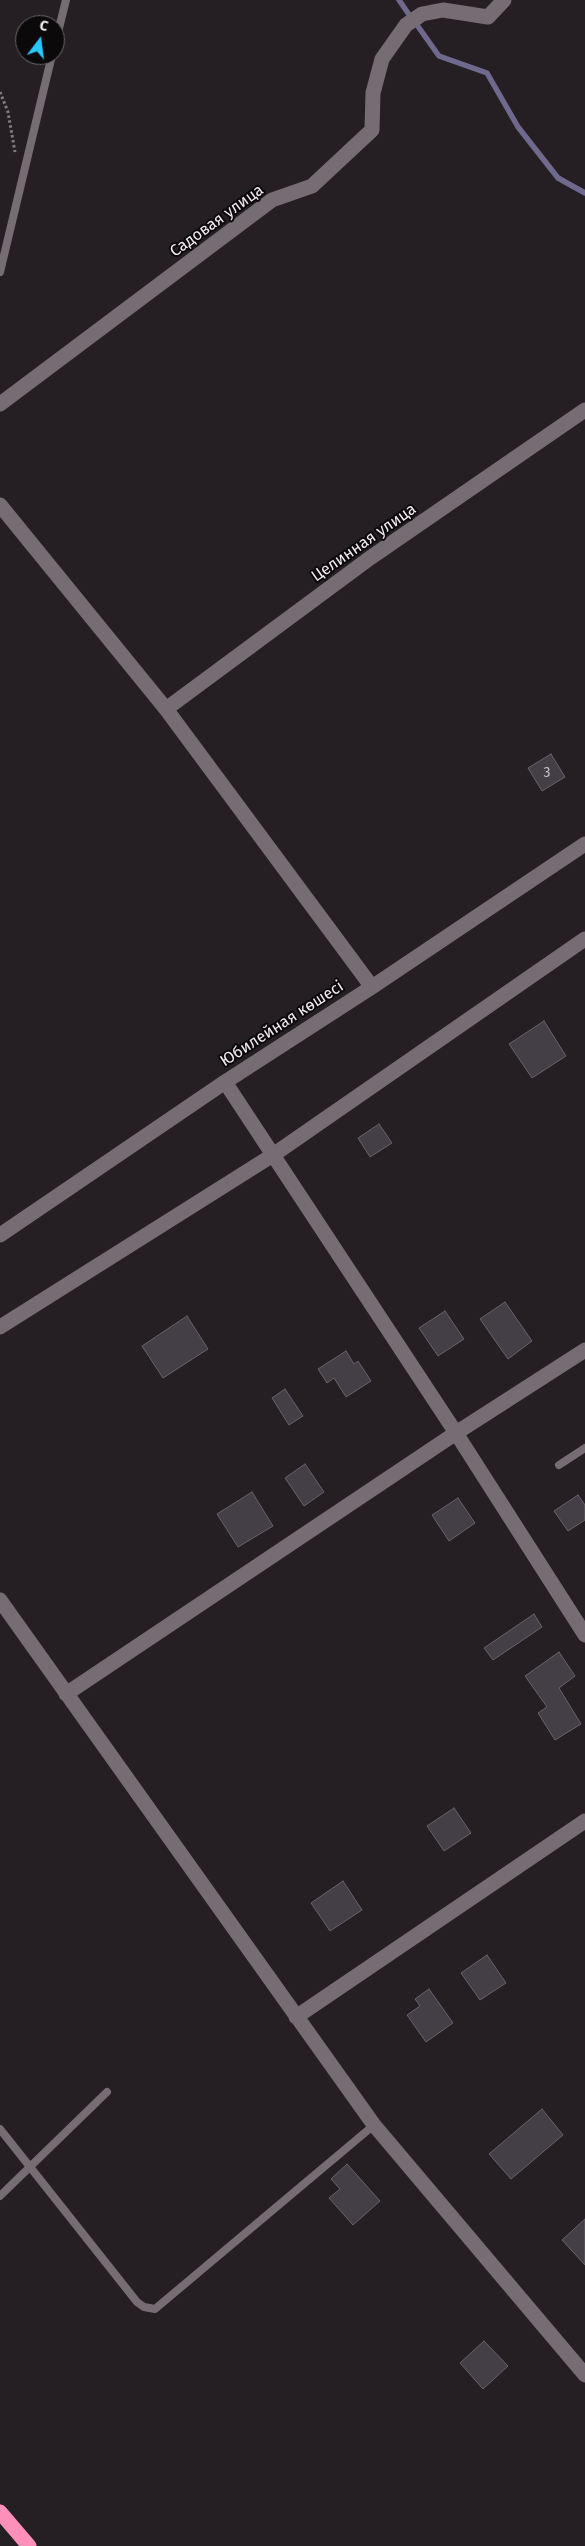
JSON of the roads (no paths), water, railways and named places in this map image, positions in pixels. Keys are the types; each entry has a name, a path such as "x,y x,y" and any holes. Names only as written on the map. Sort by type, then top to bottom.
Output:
{"highway":[{"path":"0,2512 30,2546"}],"street":[{"name":"Садовая улица","path":"0,404 272,200 312,186 372,130 373,93 382,59 406,25 422,14 443,10 488,17 504,0"},
{"name":"Целинная улица","path":"166,709 370,558 585,410"},
{"path":"0,505 166,709 372,987"},
{"name":"Юбилейная көшесі","path":"0,1235 225,1082 372,987 585,844"},
{"path":"0,1327 273,1155 585,939"},
{"path":"225,1082 456,1432 585,1634"},
{"path":"66,1694 456,1432 585,1350"},
{"path":"0,1600 374,2125 585,2375"},
{"path":"296,2016 585,1821"}],"lane":[{"path":"62,15 66,0"},
{"path":"0,272 50,65"},
{"path":"559,1465 585,1448"},
{"path":"0,2196 31,2168 107,2092"},
{"path":"0,2129 136,2302 144,2308 155,2309 374,2125"}],"waterway":[{"path":"399,0 410,16"},
{"path":"417,25 439,56 487,73 518,127 558,178 585,193"}]}
